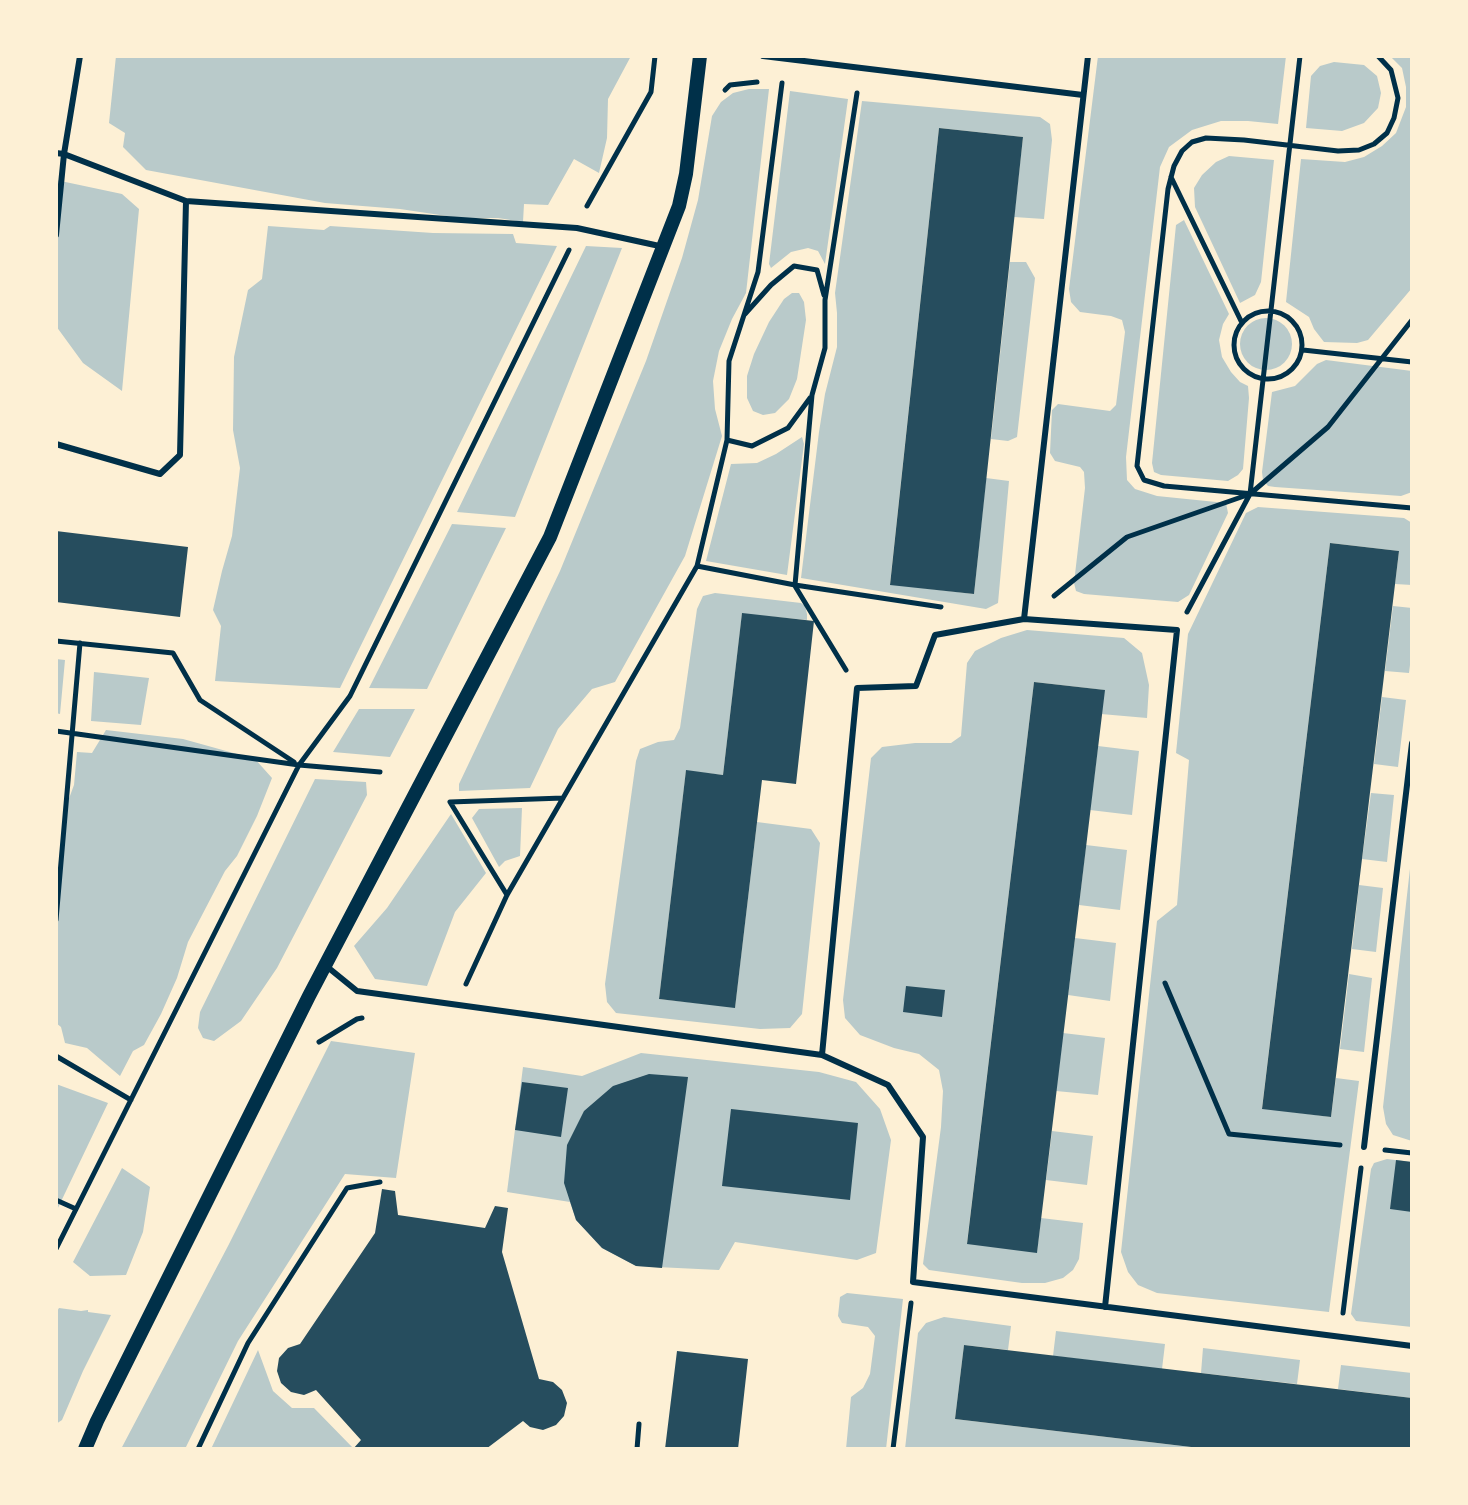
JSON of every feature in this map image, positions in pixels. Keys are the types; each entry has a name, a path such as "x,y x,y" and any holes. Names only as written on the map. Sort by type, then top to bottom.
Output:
{"street":[{"path":"85,1449 325,965 550,537 679,206 686,174 700,56"}],"lane":[{"path":"56,235 60,153 80,56"},
{"path":"763,56 1083,95"},
{"path":"1024,619 1088,56"},
{"path":"60,153 186,201 577,228 664,247"},
{"path":"56,444 160,474 180,455 186,201"},
{"path":"822,1055 857,688 916,686 935,635 1024,619 1177,630 1105,1307"},
{"path":"1364,1147 1412,743"},
{"path":"325,965 357,991 822,1055 888,1085 923,1137 913,1282 1412,1346"}],"path":[{"path":"583,213 651,92 655,56"},
{"path":"1250,494 1300,56"},
{"path":"1378,56 1391,70 1398,98 1387,133 1374,144 1359,150 1338,151 1206,138 1192,142 1182,151 1171,177 1137,466 1144,480 1164,486 1412,508"},
{"path":"857,688 795,585 812,395 825,348 825,300 861,67"},
{"path":"456,1005 507,895 697,566 727,440 729,361 758,272 782,79 730,85 722,94"},
{"path":"1171,177 1242,323"},
{"path":"56,1249 299,765 350,696 572,246"},
{"path":"744,316 771,285 794,266 817,270 825,300"},
{"path":"1272,310 1292,319 1299,328 1303,350 1293,370 1284,376 1263,379 1251,375 1242,367 1236,357 1235,334 1249,316 1272,310"},
{"path":"1177,630 1250,494 1328,427 1412,320"},
{"path":"1303,350 1412,362"},
{"path":"727,440 752,446 788,428 812,395"},
{"path":"1024,619 1127,537 1250,494"},
{"path":"697,566 795,585 943,607"},
{"path":"56,641 173,653 200,700 299,765"},
{"path":"56,920 80,643"},
{"path":"56,731 299,765 380,772"},
{"path":"507,895 450,802 563,798"},
{"path":"56,818 65,819"},
{"path":"1145,937 1229,1134 1364,1147 1340,1337"},
{"path":"311,1047 357,1019 371,1017"},
{"path":"56,1056 131,1100"},
{"path":"198,1449 248,1343 347,1188 380,1182"},
{"path":"56,1200 76,1209"},
{"path":"893,1449 913,1282"},
{"path":"637,1449 639,1424"}],"shaded area":[{"path":"116,56 631,56 608,99 607,138 599,173 574,159 548,205 524,204 523,222 325,203 146,170 123,147 125,133 109,123"},
{"path":"1098,56 1286,56 1278,124 1221,121 1192,130 1169,147 1160,167 1126,457 1127,480 1135,489 1157,496 1226,503 1228,513 1189,595 1178,602 1076,591 1074,583 1085,488 1084,472 1080,467 1055,461 1050,453 1052,410 1058,404 1110,411 1116,405 1125,332 1122,320 1080,312 1071,302 1069,289"},
{"path":"1390,56 1412,56 1412,288 1368,340 1357,343 1324,342 1309,317 1286,302 1301,159 1345,162 1364,157 1396,133 1406,107 1406,87 1402,68"},
{"path":"1334,62 1364,65 1377,76 1381,93 1378,108 1364,123 1342,131 1306,128 1311,76 1320,66"},
{"path":"769,89 746,293 719,351 713,381 715,409 722,436 685,556 615,682 592,689 558,729 530,788 459,791 459,784 560,571 646,361 682,258 698,200 712,116 721,102 733,93"},
{"path":"790,91 848,99 825,264 818,251 808,248 791,252 771,268 769,264"},
{"path":"862,101 1040,117 1050,124 1052,140 1044,219 1014,217 1023,137 939,128 890,584 974,594 986,478 1009,481 998,603 986,609 801,578 819,432 837,347 835,293"},
{"path":"1229,156 1274,160 1261,282 1255,295 1240,303 1195,207 1194,188 1202,175 1216,162"},
{"path":"56,180 122,194 139,209 122,391 83,363 56,326"},
{"path":"1184,220 1229,314 1219,340 1222,357 1231,372 1248,386 1243,469 1228,481 1161,475 1154,472 1152,463 1176,225"},
{"path":"268,226 513,234 516,243 557,246 340,688 215,681 221,626 213,610 232,536 240,468 233,430 234,357 248,290 262,279"},
{"path":"586,246 622,248 515,517 457,512"},
{"path":"1010,262 1026,262 1035,278 1017,437 1008,441 991,439"},
{"path":"792,293 799,293 804,302 806,320 797,379 789,399 775,413 763,415 753,411 747,398 747,376 769,322 784,299"},
{"path":"1266,318 1284,326 1292,344 1284,362 1266,370 1248,362 1240,344 1248,326"},
{"path":"1326,360 1412,371 1412,492 1401,496 1275,487 1268,486 1263,480 1272,392 1295,386 1317,364"},
{"path":"802,437 804,444 787,575 706,561 731,464 757,463"},
{"path":"1258,507 1404,518 1412,523 1412,585 1395,584 1399,551 1330,543 1262,1108 1331,1117 1336,1078 1359,1081 1329,1312 1157,1293 1138,1285 1128,1272 1121,1252 1157,921 1177,905 1189,760 1176,753 1188,634 1246,513"},
{"path":"452,524 506,528 427,689 369,688"},
{"path":"715,593 801,603 805,606 807,620 742,614 723,775 686,771 659,999 735,1007 757,822 811,829 820,843 802,1014 790,1028 760,1029 616,1013 607,1002 605,984 636,761 640,749 674,740 680,728 697,609 703,596"},
{"path":"1393,606 1412,608 1409,673 1385,671"},
{"path":"1027,630 1124,638 1142,653 1149,685 1147,718 1101,714 1104,690 1034,682 967,1243 1037,1252 1041,1218 1083,1223 1079,1259 1073,1270 1063,1278 1045,1283 1022,1283 929,1270 923,1264 941,1127 943,1091 939,1070 919,1054 860,1035 845,1018 843,1000 871,758 882,747 951,743 961,736 967,663 975,651"},
{"path":"56,659 65,660 60,714 56,713"},
{"path":"94,672 149,678 141,725 91,721"},
{"path":"1382,697 1406,700 1398,767 1374,764"},
{"path":"359,709 415,709 390,757 333,752"},
{"path":"106,730 183,739 255,759 272,778 237,856 225,871 188,942 161,1014 144,1045 133,1051 120,1076 87,1048 65,1043 61,1027 56,1023 59,861 64,812 74,785 77,752 92,753"},
{"path":"1098,746 1139,751 1132,815 1090,810"},
{"path":"315,779 366,782 367,795 277,968 241,1021 214,1041 203,1038 198,1028 200,1012"},
{"path":"1371,793 1394,795 1387,862 1362,859"},
{"path":"522,808 520,856 505,861 499,867 472,818 479,809"},
{"path":"451,814 486,873 455,912 427,986 375,979 354,946 387,908"},
{"path":"1086,845 1127,850 1120,910 1079,905"},
{"path":"1412,851 1412,1141 1393,1135 1386,1124 1383,1107"},
{"path":"1359,885 1383,888 1376,952 1352,949"},
{"path":"1075,938 1116,943 1110,1001 1068,995"},
{"path":"1349,974 1372,978 1364,1052 1340,1049"},
{"path":"1063,1033 1105,1038 1098,1095 1056,1091"},
{"path":"331,1041 415,1053 396,1178 345,1174 238,1341 185,1449 121,1449 228,1246"},
{"path":"641,1053 819,1072 856,1082 880,1109 891,1140 876,1253 857,1260 735,1242 719,1270 636,1266 602,1248 576,1220 570,1202 507,1192 523,1067 582,1076"},
{"path":"56,1084 108,1103 56,1212"},
{"path":"1052,1131 1093,1136 1087,1185 1046,1180"},
{"path":"1387,1159 1412,1162 1412,1327 1356,1321 1351,1314 1371,1169 1374,1163"},
{"path":"122,1168 150,1187 143,1232 126,1275 90,1276 73,1262"},
{"path":"847,1293 903,1299 886,1449 846,1449 851,1397 863,1388 870,1374 875,1336 868,1327 842,1323 838,1316 840,1297"},
{"path":"59,1308 111,1315 62,1420 56,1424 56,1313"},
{"path":"944,1317 1011,1326 1008,1350 964,1345 955,1419 1208,1449 905,1449 918,1333 926,1323"},
{"path":"1056,1331 1165,1344 1162,1369 1053,1356"},
{"path":"1203,1348 1300,1360 1297,1384 1201,1373"},
{"path":"258,1350 273,1391 292,1408 314,1408 354,1449 211,1449"},
{"path":"1341,1365 1412,1373 1412,1398 1338,1389"}],"building":[{"path":"939,128 1023,137 974,594 890,585"},
{"path":"56,531 188,547 180,617 56,602"},
{"path":"1330,543 1399,551 1331,1117 1262,1109"},
{"path":"742,613 814,621 796,784 762,780 735,1008 659,999 686,770 723,775"},
{"path":"1034,682 1105,690 1037,1253 967,1244"},
{"path":"906,986 945,990 942,1017 903,1012"},
{"path":"649,1074 688,1077 662,1268 636,1266 602,1248 576,1220 564,1183 567,1145 584,1111 613,1086"},
{"path":"522,1082 568,1088 561,1137 515,1130"},
{"path":"731,1109 858,1123 850,1200 722,1186"},
{"path":"1396,1160 1412,1162 1412,1212 1390,1209"},
{"path":"382,1189 395,1191 398,1215 485,1228 495,1206 508,1208 502,1252 539,1379 553,1382 562,1390 567,1403 564,1416 556,1425 543,1430 530,1427 523,1421 486,1449 353,1449 361,1440 316,1390 304,1395 291,1392 281,1383 277,1371 279,1358 288,1348 300,1344 375,1233"},
{"path":"964,1345 1412,1398 1412,1449 1208,1449 955,1419"},
{"path":"677,1351 748,1359 738,1449 665,1449"}]}
